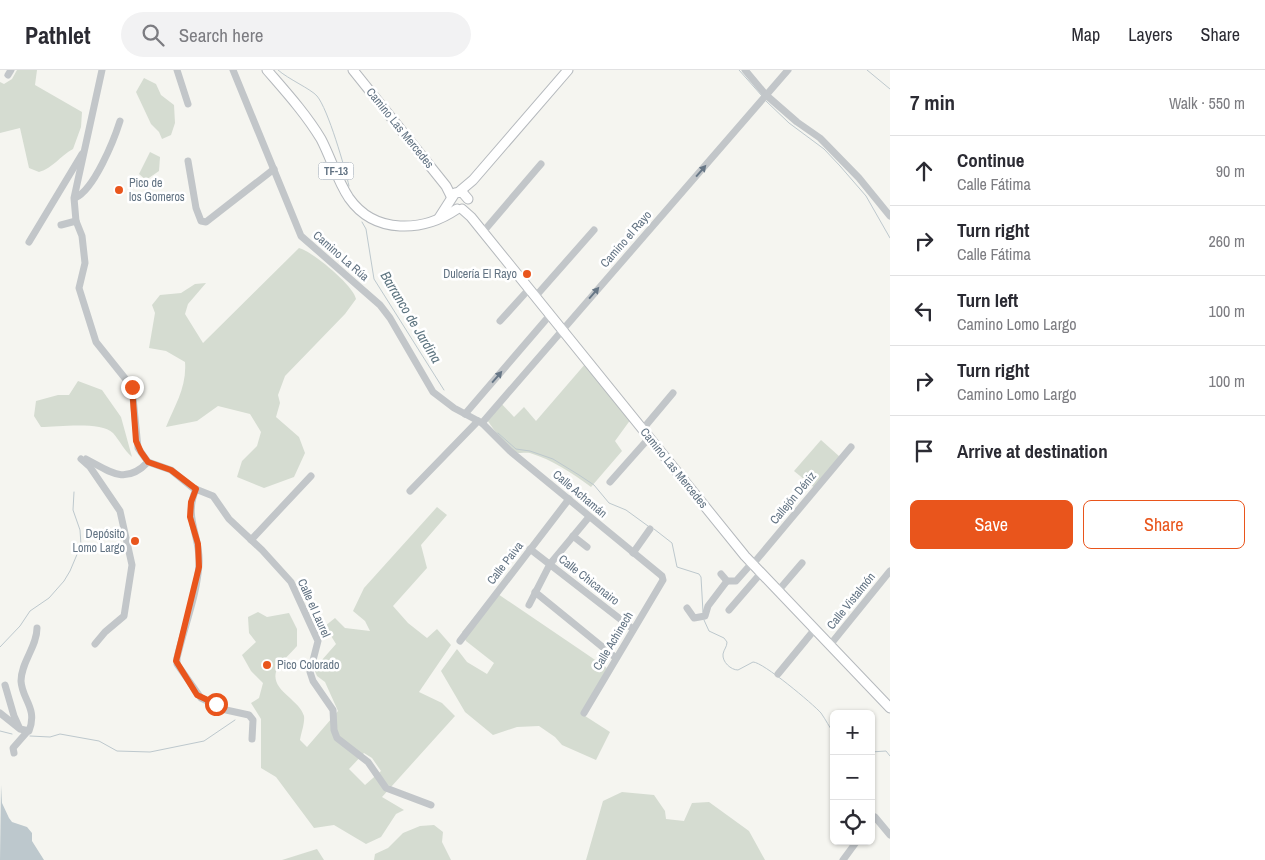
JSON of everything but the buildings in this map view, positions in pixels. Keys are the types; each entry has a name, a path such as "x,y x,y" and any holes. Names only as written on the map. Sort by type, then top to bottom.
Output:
{"main road":[{"name":"TF-13","path":"267,70 310,121 332,161 344,190 364,214 386,225 399,227 421,225 464,205"},
{"name":"Camino Las Mercedes","path":"354,70 454,195"},
{"path":"439,218 454,195 473,180 568,70"},
{"path":"464,205 473,180"},
{"path":"454,195 465,194 464,205"},
{"path":"454,195 452,206 464,205"},
{"name":"Camino Las Mercedes","path":"464,205 471,217 550,316 752,563 890,708"}],"street":[{"path":"95,644 124,614 132,575 132,558 120,511 90,467 81,459 120,475 137,470 148,462 136,441 132,387 96,342 79,288 85,263 82,236 76,221 74,198 102,70"},
{"path":"177,70 188,104"},
{"name":"Camino La Rúa","path":"233,70 302,236 380,305 390,318 433,392 480,422"},
{"path":"745,70 766,95 797,122 820,138 859,178 890,216"},
{"name":"Camino el Rayo","path":"410,491 480,422 563,331 788,70"},
{"path":"74,198 78,198 91,182 112,147 120,120"},
{"path":"29,242 84,152"},
{"path":"188,162 196,208 201,221 206,222 274,169"},
{"path":"483,232 541,164"},
{"path":"61,225 76,221"},
{"path":"500,321 532,293 594,230"},
{"path":"465,414 550,316"},
{"path":"642,430 673,392"},
{"name":"Calle Achamán","path":"480,422 510,451 662,576 663,580"},
{"path":"610,482 649,438"},
{"name":"Callejón Déniz","path":"727,581 736,581 851,447"},
{"name":"Calle el Laurel","path":"148,462 171,470 196,489 213,496 229,520 292,582 317,637 318,646 312,660 311,676 333,710 337,738 368,762 386,788 431,805"},
{"path":"251,540 312,476"},
{"path":"196,489 191,502 190,517 198,544 199,567 177,664 201,698 226,710 249,715 253,720 252,738"},
{"name":"Calle Paiva","path":"460,641 569,499"},
{"path":"528,605 550,564 589,517"},
{"path":"634,553 650,529"},
{"path":"573,536 587,547"},
{"name":"Calle Chicanairo","path":"530,549 633,629"},
{"path":"778,592 802,563"},
{"name":"Calle Vistalmón","path":"830,645 890,571"},
{"path":"729,610 761,573"},
{"path":"687,608 694,618 704,616 708,606 727,581 721,574"},
{"name":"Calle Achinech","path":"584,714 663,580"},
{"path":"534,592 616,658"},
{"path":"14,753 13,748 23,731 30,729 32,711 22,687 22,677 35,644 37,628"},
{"path":"778,674 815,629"},
{"path":"5,685 23,731"},
{"path":"0,713 23,731"},
{"path":"875,817 890,835"},
{"path":"843,860 854,845"}],"shaded area":[{"path":"17,70 37,70 35,85 82,112 81,127 73,149 48,168 39,172 29,168 20,128 0,133 0,82 4,84 12,79"},
{"path":"144,78 156,84 161,95 174,105 175,123 171,135 162,139 159,132 151,124 136,92"},
{"path":"150,152 160,157 159,171 146,180 139,174"},
{"path":"299,248 313,255 341,278 354,293 356,299 345,314 285,376 278,395 280,403 276,417 299,437 305,453 294,477 264,488 237,477 242,461 257,446 261,432 250,414 218,406 197,421 166,427 182,388 185,362 166,351 149,348 155,313 152,305 160,295 181,293 195,284 206,283 188,304 185,314 203,343"},
{"path":"586,363 631,419 615,441 622,451 591,487 547,459 530,453 517,453 511,450 485,417 499,401 514,417 524,407 536,421"},
{"path":"78,381 102,390 121,417 132,457 113,433 107,429 89,426 41,427 34,416 36,401 58,395 69,395"},
{"path":"821,440 840,457 816,489 794,471"},
{"path":"437,507 447,515 421,545 427,568 393,606 408,623 427,638 437,629 451,645 419,692 442,703 455,716 382,797 404,810 396,814 381,837 366,844 334,825 314,828 276,777 261,768 261,719 251,703 259,698 263,683 251,671 242,655 256,642 249,633 248,617 258,612 267,617 289,613 297,629 297,646 278,667 275,675 280,687 301,710 304,716 300,740 307,747 338,711 325,682 317,676 314,669 336,644 325,626 335,618 345,628 370,631 365,621 353,611 364,588","holes":["364,753 372,758 381,771 365,785 349,769"]},
{"path":"495,592 607,668 582,714 610,732 596,760 562,745 555,737 539,726 517,727 493,735 465,712 441,671 457,649 467,662 487,674 494,663 466,641 462,632"},
{"path":"1,785 2,803 9,818 12,822 27,827 32,833 32,841 44,860 0,860"},
{"path":"622,792 654,795 665,811 666,819 684,821 692,803 709,802 749,831 765,860 586,860 603,801"},
{"path":"434,825 443,832 442,842 451,860 374,860 375,854 388,848 403,833 420,826"},
{"path":"317,849 324,860 282,860"}],"waterway":[{"path":"278,70 317,96 336,139 349,186"},
{"path":"739,70 762,96"},
{"path":"867,70 890,89"},
{"path":"766,101 789,123 824,149 840,166 866,196 890,238"},
{"name":"Barranco de Jardina","path":"362,222 366,229 374,279 444,390"},
{"name":"Barranco de Jardina","path":"498,433 516,449 530,451 553,459 579,475 594,485 609,503 626,510 648,526"},
{"path":"0,647 20,626 30,611 49,598 70,571 81,545 80,530 73,510 74,492"},
{"name":"Barranco de Jardina","path":"654,529 672,543 677,567 699,574 701,577 703,612"},
{"name":"Barranco de Jardina","path":"704,620 709,631 724,638 727,642 723,657 728,665 738,670 753,662 767,669 816,708 830,727"},
{"path":"30,736 50,737 60,734 99,741 117,751 150,752 204,741 235,720"},
{"path":"0,731 12,734"},
{"name":"Barranco de Jardina","path":"875,752 886,751 890,756"}],"place":[{"name":"Pico de los Gomeros","path":"119,190"},
{"name":"Dulcería El Rayo","path":"527,274"},
{"name":"Depósito Lomo Largo","path":"135,541"},
{"name":"Pico Colorado","path":"267,665"}],"route":[{"path":"132,387 136,441 146,460 171,470 196,489 191,502 190,517 198,544 199,567 183,640 176,661 178,668 191,683 197,695 216,704"}]}
